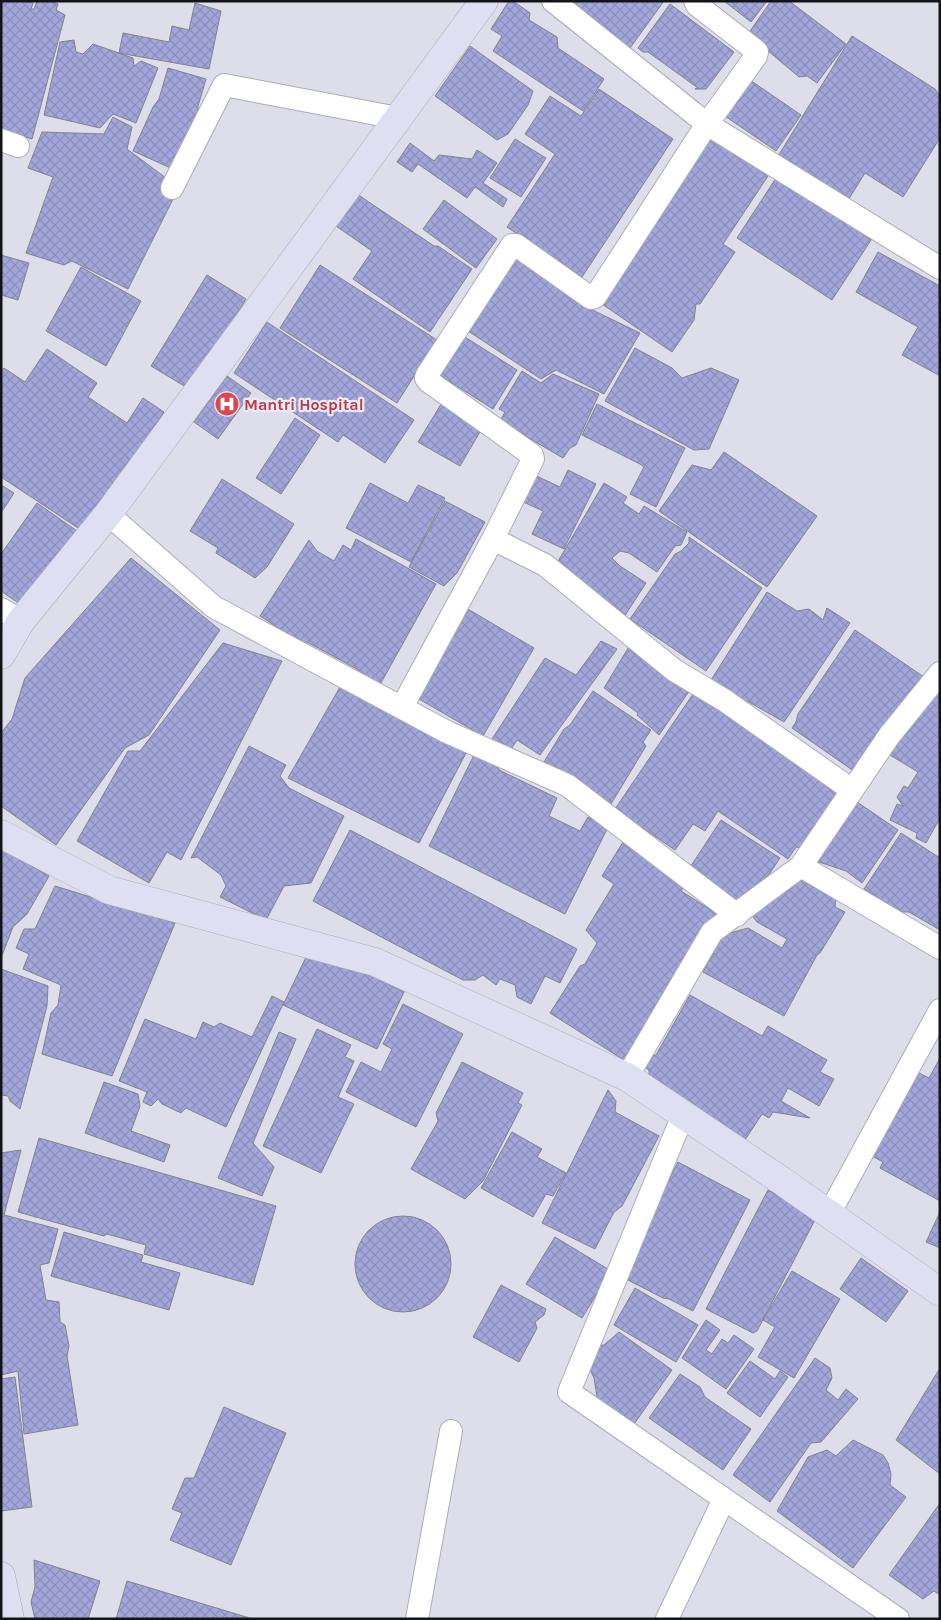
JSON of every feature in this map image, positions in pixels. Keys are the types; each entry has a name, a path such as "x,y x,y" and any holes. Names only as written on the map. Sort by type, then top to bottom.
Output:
{"street":[{"path":"1,655 11,615 108,514 484,1"},
{"path":"553,1 707,124 940,268"},
{"path":"402,708 492,539 533,456 428,381 427,375 513,245 516,245 591,298 595,297 707,124 755,59 757,52 697,5 695,1"},
{"path":"172,188 224,85 398,118"},
{"path":"108,514 214,607 447,732 567,784 737,915"},
{"path":"492,539 545,565 674,670 724,700 852,790"},
{"path":"626,1077 712,932 800,866 889,736 940,672"},
{"path":"1,834 109,890 375,962 626,1077 829,1214 940,1292"},
{"path":"800,866 940,948"},
{"path":"829,1214 940,1010"},
{"path":"683,1115 569,1392 898,1619"},
{"path":"417,1619 451,1430"},
{"path":"667,1619 724,1499"},
{"path":"1,1576 6,1615"}],"building":[{"path":"1,1 28,1 33,3 31,9 34,9 37,1 51,1 58,4 56,10 65,15 32,139 1,129"},
{"path":"509,1 513,1 530,13 529,20 557,37 558,48 604,79 583,111 493,51 502,36 491,29"},
{"path":"565,1 664,1 630,48"},
{"path":"724,1 767,1 751,22"},
{"path":"771,1 789,1 846,44 817,83 807,76 799,77 748,34"},
{"path":"195,3 221,11 209,69 119,53 123,33 169,42 172,26 189,30"},
{"path":"670,4 734,52 706,89 695,89 698,88 648,52 643,52 638,48"},
{"path":"852,36 935,89 940,96 940,138 903,197 865,173 845,205 775,161"},
{"path":"74,40 76,52 83,54 93,44 133,58 134,66 141,61 158,68 136,123 113,114 100,128 44,115 60,42"},
{"path":"470,46 533,91 528,105 508,134 497,140 435,96"},
{"path":"168,68 206,79 198,106 198,120 175,170 133,151 153,107 159,99"},
{"path":"747,78 801,115 776,151 722,114"},
{"path":"599,89 673,139 582,277 507,227 555,154 525,134 550,96 581,116"},
{"path":"113,117 132,127 127,149 166,178 174,197 128,289 72,261 64,265 26,253 53,177 28,168 42,132 104,134"},
{"path":"714,131 772,170 723,244 735,252 700,304 696,304 694,320 672,352 599,302"},
{"path":"515,139 546,158 521,197 490,178"},
{"path":"410,143 434,161 439,155 472,159 477,150 497,163 483,183 507,199 503,207 475,187 467,198 418,164 412,172 397,162"},
{"path":"778,175 873,237 832,300 737,238"},
{"path":"357,194 472,269 430,332 353,279 372,251 336,226"},
{"path":"444,200 497,239 476,268 423,229"},
{"path":"878,252 940,286 940,376 902,355 918,327 856,292"},
{"path":"1,255 29,263 18,300 1,295"},
{"path":"513,256 580,304 640,333 604,394 556,370 541,379 465,329"},
{"path":"320,265 437,340 397,403 280,328"},
{"path":"81,267 141,301 106,366 46,331"},
{"path":"207,275 246,299 191,390 151,366"},
{"path":"267,322 414,420 385,463 343,435 338,442 234,373"},
{"path":"457,332 517,370 493,409 433,371"},
{"path":"635,348 672,368 682,378 711,368 739,380 709,449 694,450 605,401"},
{"path":"47,349 97,383 88,397 127,423 143,398 164,412 84,532 1,477 1,372 4,368 25,382"},
{"path":"522,371 541,383 553,374 599,394 576,445 570,448 563,458 500,421 505,412 499,409"},
{"path":"227,376 251,393 218,439 194,422"},
{"path":"443,401 484,425 460,466 418,442"},
{"path":"597,404 685,448 656,507 630,494 644,467 582,435"},
{"path":"295,418 320,435 281,494 256,478"},
{"path":"724,452 817,516 767,587 659,511 692,465 711,470"},
{"path":"568,470 596,484 564,549 532,534 543,511 517,499 530,473 560,487"},
{"path":"222,479 294,524 267,567 255,578 216,553 218,548 190,531"},
{"path":"370,483 408,503 418,485 445,498 411,562 346,528"},
{"path":"604,483 627,497 623,503 639,514 644,506 687,532 681,545 675,546 657,572 629,553 620,551 612,558 620,566 646,583 624,617 557,563"},
{"path":"1,485 14,493 1,513"},
{"path":"445,501 485,522 457,573 444,586 409,567"},
{"path":"37,503 80,533 27,609 1,591 1,554"},
{"path":"689,537 762,588 706,671 630,619 675,554 689,543"},
{"path":"356,539 436,584 377,690 357,679 357,669 307,642 302,643 260,616 309,540 317,551 334,561 343,545 351,550"},
{"path":"131,558 220,630 149,735 125,748 56,845 1,806 1,733 12,719 25,678"},
{"path":"767,592 797,611 809,609 823,620 827,608 850,623 784,722 749,702 744,702 711,680"},
{"path":"466,608 534,648 483,736 412,695"},
{"path":"855,630 924,677 858,774 792,728 798,714"},
{"path":"601,641 617,649 540,755 517,740 510,751 492,739 545,658 576,675"},
{"path":"223,643 282,661 181,860 167,852 149,883 77,841 128,751 140,751"},
{"path":"630,645 692,687 659,735 637,715 638,713 604,688"},
{"path":"940,674 940,818 926,843 916,838 917,833 890,820 897,804 903,806 897,797 904,786 908,788 918,772 890,755"},
{"path":"340,687 466,753 419,843 288,778"},
{"path":"593,691 651,730 643,742 646,746 611,804 544,762 564,729 570,725"},
{"path":"693,694 709,698 845,792 806,849 796,847 788,859 718,811 705,831 693,824 675,850 615,809"},
{"path":"249,746 286,765 280,776 289,788 344,816 311,883 284,886 266,920 220,897 226,886 221,875 197,857 191,858"},
{"path":"477,749 501,771 557,798 549,816 580,831 588,817 608,827 565,914 429,846"},
{"path":"857,802 898,830 862,883 846,871 816,861"},
{"path":"721,820 780,858 754,897 731,905 687,872"},
{"path":"350,830 577,949 560,983 545,976 531,1004 517,997 515,985 500,979 496,985 483,975 475,980 463,980 313,901"},
{"path":"901,833 940,858 940,930 909,912 900,912 864,889"},
{"path":"623,842 687,882 681,891 719,915 627,1062 550,1013 580,966 585,964 597,943 586,930 614,884 602,876"},
{"path":"1,848 49,876 27,914 13,927 1,958"},
{"path":"797,876 836,896 835,907 845,912 817,955 784,1016 703,972 723,935 748,928 782,948 787,939 757,922 750,913"},
{"path":"55,886 175,923 112,1076 42,1054 51,1013 58,1005 61,985 23,969 29,954 16,948 24,929 35,929"},
{"path":"308,953 331,957 370,976 372,973 388,980 389,985 404,992 377,1049 283,1005"},
{"path":"1,969 48,986 47,1006 20,1109 10,1101 8,1096 1,1095"},
{"path":"690,995 762,1036 768,1026 827,1060 820,1072 834,1079 819,1106 788,1088 781,1101 810,1118 773,1112 769,1118 762,1114 745,1140 649,1080 649,1070 642,1065 648,1056 656,1055"},
{"path":"272,996 284,1002 226,1127 186,1108 181,1113 162,1104 158,1099 151,1106 143,1102 147,1092 119,1081 145,1019 196,1039 203,1022 214,1027 220,1023 252,1037"},
{"path":"403,1004 463,1034 416,1127 346,1092 361,1062 381,1072 392,1049 383,1044"},
{"path":"317,1029 351,1045 345,1057 354,1061 338,1097 354,1104 321,1173 263,1146"},
{"path":"279,1032 296,1039 253,1143 274,1167 262,1196 218,1178"},
{"path":"940,1058 940,1201 880,1168 883,1162 870,1155 915,1071 929,1078"},
{"path":"462,1062 523,1093 518,1103 522,1105 483,1181 465,1199 411,1169 438,1121 436,1113"},
{"path":"104,1082 138,1094 140,1106 131,1131 170,1145 164,1162 85,1133"},
{"path":"608,1090 616,1101 615,1112 659,1136 622,1206 614,1212 595,1249 542,1223"},
{"path":"512,1132 542,1149 537,1157 566,1173 553,1196 546,1194 533,1217 481,1188"},
{"path":"39,1138 276,1206 253,1285 144,1254 146,1245 107,1234 104,1236 18,1212"},
{"path":"21,1150 4,1215 58,1229 49,1263 40,1265 46,1300 59,1302 60,1322 65,1325 69,1346 67,1356 78,1425 24,1434 18,1371 1,1375 1,1153"},
{"path":"678,1162 750,1200 693,1311 622,1277 629,1257"},
{"path":"768,1190 817,1216 757,1331 753,1333 706,1309"},
{"path":"940,1212 940,1248 926,1242"},
{"path":"394,1216 412,1216 430,1224 443,1237 451,1255 448,1283 430,1304 412,1312 394,1312 376,1304 363,1291 355,1273 355,1255 363,1237 376,1224"},
{"path":"64,1232 143,1255 141,1262 180,1273 169,1310 51,1276"},
{"path":"555,1237 611,1271 582,1318 526,1284"},
{"path":"861,1258 908,1291 886,1322 840,1289"},
{"path":"792,1271 840,1299 794,1378 758,1357 775,1327 763,1320"},
{"path":"501,1285 546,1309 544,1315 535,1322 537,1328 519,1362 473,1337"},
{"path":"635,1288 698,1325 676,1362 614,1325"},
{"path":"706,1320 720,1330 706,1350 712,1354 722,1339 728,1343 734,1335 754,1349 726,1389 682,1358"},
{"path":"619,1332 672,1370 632,1427 598,1403 594,1378 586,1361 595,1346 604,1345"},
{"path":"815,1358 830,1368 832,1378 826,1390 838,1400 846,1389 858,1399 821,1442 811,1443 770,1502 733,1475"},
{"path":"750,1361 775,1379 780,1371 788,1377 760,1417 727,1393"},
{"path":"940,1368 940,1474 896,1440"},
{"path":"680,1374 700,1387 705,1397 751,1429 723,1470 649,1418"},
{"path":"15,1377 32,1507 1,1511 1,1379"},
{"path":"224,1407 286,1433 231,1565 170,1540 182,1513 172,1509 185,1478 194,1478"},
{"path":"853,1440 883,1455 888,1463 891,1474 890,1485 906,1497 853,1568 777,1511 808,1457 827,1450 836,1456"},
{"path":"940,1503 940,1595 934,1591 923,1599 889,1575"},
{"path":"34,1560 100,1581 88,1619 35,1619 31,1602 35,1587"},
{"path":"127,1581 253,1619 116,1619"}],"place":[{"name":"Mantri Hospital","path":"227,404"}]}
